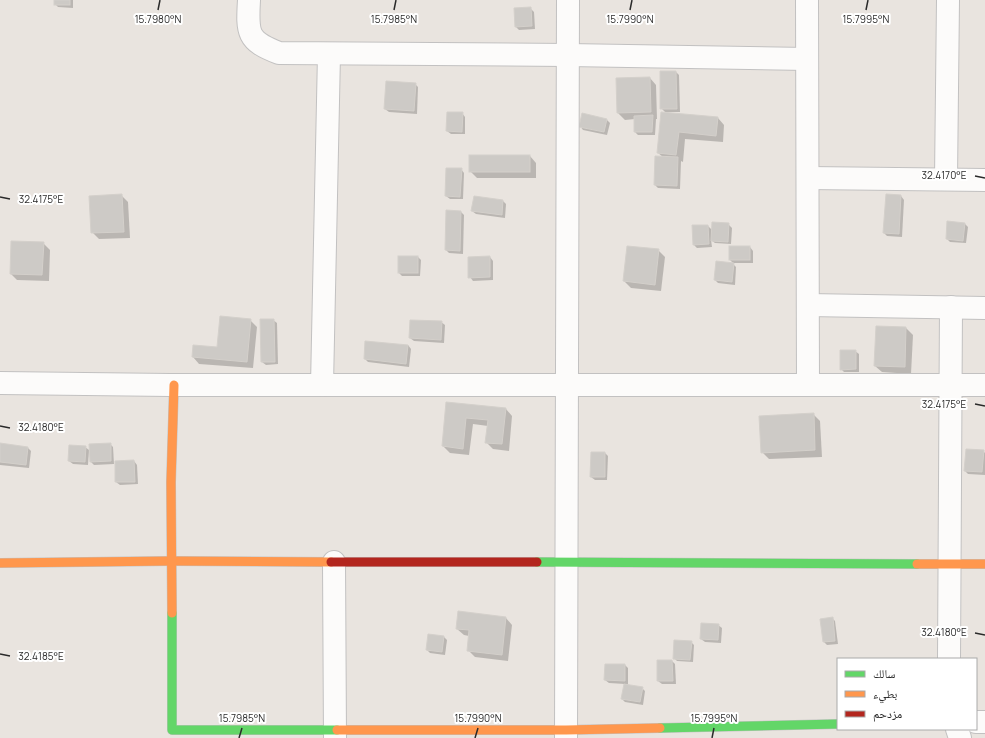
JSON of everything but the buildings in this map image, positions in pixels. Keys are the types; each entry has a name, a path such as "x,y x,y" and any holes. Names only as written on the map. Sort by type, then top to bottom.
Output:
{"street":[{"path":"249,0 248,20 252,37 263,47 279,53 568,55 807,59"},
{"path":"566,734 568,0"},
{"path":"807,0 808,385"},
{"path":"946,179 948,0"},
{"path":"322,385 329,54"},
{"path":"808,178 985,180"},
{"path":"808,305 985,308"},
{"path":"949,658 951,307"},
{"path":"0,383 174,385 985,385"},
{"path":"174,385 171,482 172,730 335,734 566,734 837,724"},
{"path":"0,563 171,561 985,564"},
{"path":"334,562 335,734"}],"traffic: fast":[{"path":"537,562 917,564"},
{"path":"172,613 172,730 337,730"},
{"path":"660,728 837,724"}],"traffic: slow":[{"path":"172,613 171,482 174,385"},
{"path":"0,563 171,561 331,562"},
{"path":"917,564 985,564"},
{"path":"337,730 566,730 660,728"}],"traffic: jam":[{"path":"331,562 537,562"}]}
